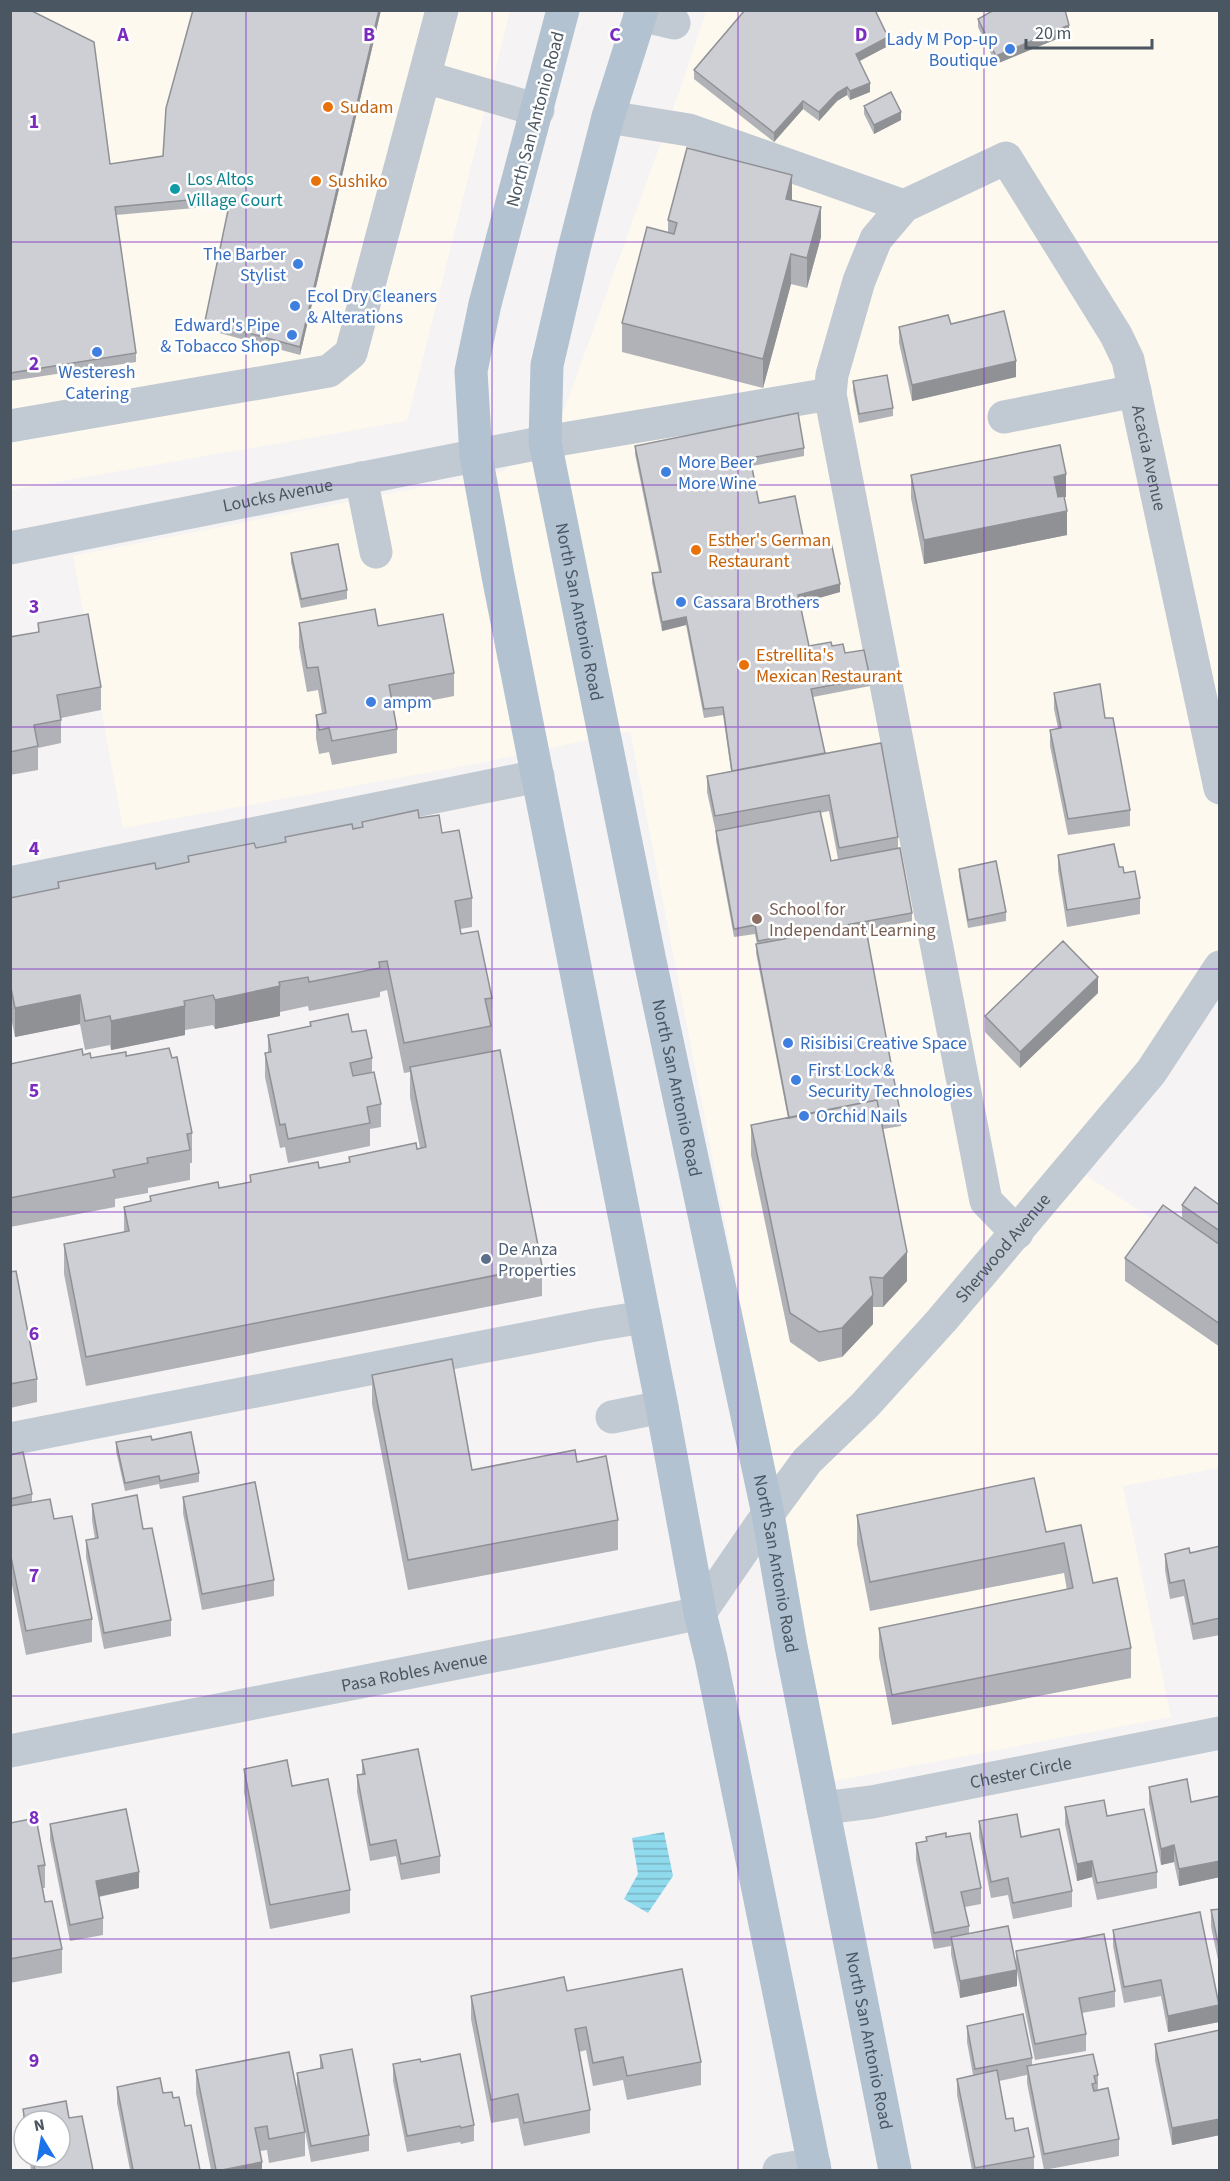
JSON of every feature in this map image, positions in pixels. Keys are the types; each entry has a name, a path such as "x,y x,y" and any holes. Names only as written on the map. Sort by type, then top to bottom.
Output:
{"main road":[{"name":"North San Antonio Road","path":"563,10 485,304 471,371 476,456 700,1612 714,1669 814,2167"},
{"name":"North San Antonio Road","path":"641,13 608,117 547,365 545,442 645,938 768,1514 791,1646 896,2170"}],"street":[{"path":"10,426 329,371 351,354 442,10"},
{"path":"641,13 674,23"},
{"path":"424,76 538,110"},
{"path":"608,117 689,130 904,206 876,239 859,281 832,375 830,394 986,1201 1017,1233"},
{"name":"Acacia Avenue","path":"904,206 1006,158 1116,335 1128,360 1220,788"},
{"path":"1004,417 1135,391"},
{"name":"Loucks Avenue","path":"10,548 545,442 830,394"},
{"path":"361,478 376,552"},
{"path":"10,883 538,776"},
{"name":"Sherwood Avenue","path":"768,1514 807,1461 865,1405 942,1320 1151,1072 1220,967"},
{"path":"10,1439 644,1317"},
{"path":"612,1416 662,1407"},
{"path":"700,1612 768,1514"},
{"name":"Pasa Robles Avenue","path":"10,1751 554,1644 700,1612"},
{"name":"Chester Circle","path":"823,1808 887,1799 1220,1733"},
{"path":"779,2170 814,2167"}],"shaded area":[{"path":"11,11 510,11 407,421 11,490"},
{"path":"706,11 1219,11 1219,967 1084,1174 1219,1263 1219,1468 1123,1486 1171,1717 833,1781 630,731 481,763 123,828 73,556 504,471 565,408"}],"water":[{"path":"664,1832 673,1876 648,1913 624,1899 638,1874 632,1838"}],"building":[{"name":"Los Altos Village Court","path":"10,10 30,10 94,42 110,164 163,156 166,108 193,10 379,10 300,347 205,321 231,196 115,207 136,353 10,373"},
{"path":"745,10 875,10 888,37 856,54 870,83 850,91 847,87 837,93 819,112 803,101 774,133 694,70"},
{"name":"Lady M Pop-up Boutique","path":"994,10 1065,10 1069,25 996,56 978,19"},
{"path":"891,92 901,112 874,125 864,106"},
{"path":"687,148 792,175 786,199 821,207 807,258 791,254 763,359 622,323 647,227 674,234 677,223 668,220"},
{"path":"1004,311 1016,361 912,385 899,327 948,315 951,324"},
{"path":"887,375 893,408 859,414 853,381"},
{"path":"798,413 804,448 750,458 759,503 795,496 803,536 792,538 793,545 808,542 809,547 831,542 840,584 798,595 809,646 831,642 832,646 843,644 845,653 864,650 870,678 811,689 825,753 732,771 723,707 704,709 686,617 662,622 652,573 661,572 635,446"},
{"path":"1060,445 1066,474 1054,477 1058,497 1064,496 1067,511 924,540 911,475"},
{"path":"338,544 347,590 301,599 291,553"},
{"name":"ampm","path":"375,609 378,626 443,614 454,673 389,685 397,729 332,741 329,728 319,730 316,715 326,713 318,667 307,668 299,623"},
{"path":"88,614 101,687 57,695 61,720 34,725 38,746 10,752 10,637 39,632 38,623"},
{"path":"1100,684 1105,718 1113,718 1130,810 1068,819 1050,730 1061,728 1054,693"},
{"path":"881,743 898,837 839,848 829,795 715,816 707,776"},
{"path":"418,810 419,818 439,815 442,833 459,830 472,898 455,901 461,934 478,931 492,998 485,999 491,1026 404,1043 387,961 379,962 380,968 309,982 308,977 279,982 280,986 215,1000 213,995 184,1001 185,1006 111,1021 110,1016 85,1021 80,995 15,1008 10,983 10,898 59,888 58,882 155,863 156,869 189,862 188,856 254,843 256,848 286,842 285,837 352,824 353,829 363,827 362,822"},
{"path":"820,811 831,861 900,848 912,913 758,941 755,925 734,929 716,831"},
{"path":"1114,844 1119,867 1123,867 1124,873 1135,871 1140,898 1067,910 1058,855"},
{"path":"996,861 1006,912 968,920 959,869"},
{"path":"865,924 901,1117 881,1121 877,1100 789,1118 756,944"},
{"path":"1063,941 1098,977 1020,1052 985,1016"},
{"path":"348,1014 352,1032 366,1030 372,1058 350,1063 353,1076 374,1072 381,1104 367,1107 370,1123 288,1139 285,1124 280,1125 265,1053 271,1052 268,1035 311,1026 310,1022"},
{"path":"169,1048 172,1058 177,1057 192,1133 187,1134 190,1150 147,1158 148,1163 113,1170 115,1177 10,1198 10,1064 82,1049 83,1055 90,1053 91,1058 126,1052 126,1056"},
{"path":"500,1050 542,1266 86,1357 64,1244 129,1231 124,1207 151,1201 150,1196 218,1182 219,1188 251,1182 250,1175 318,1162 319,1168 350,1162 349,1157 416,1143 417,1149 426,1147 410,1067"},
{"path":"877,1100 907,1252 883,1278 870,1277 873,1295 842,1328 819,1332 790,1313 751,1125"},
{"path":"1195,1187 1218,1204 1220,1202 1220,1231 1182,1205"},
{"path":"1163,1205 1220,1245 1220,1324 1125,1258"},
{"path":"16,1271 37,1379 10,1384 10,1272"},
{"path":"452,1359 472,1470 575,1450 577,1462 606,1456 618,1520 408,1560 372,1375"},
{"path":"191,1432 199,1473 160,1481 159,1476 125,1483 116,1442 151,1436 152,1440"},
{"path":"23,1452 32,1494 10,1499 10,1455"},
{"path":"1034,1478 1046,1532 1081,1525 1093,1583 1117,1578 1131,1648 892,1695 879,1628 1073,1588 1064,1543 870,1582 857,1515"},
{"path":"255,1482 274,1580 202,1594 183,1497"},
{"path":"137,1495 143,1529 152,1528 171,1620 104,1633 86,1540 98,1538 92,1504"},
{"path":"50,1499 54,1519 72,1516 92,1619 26,1631 10,1552 10,1506"},
{"path":"1220,1546 1220,1618 1193,1624 1184,1580 1170,1583 1165,1554 1189,1548 1190,1553"},
{"path":"418,1749 440,1856 401,1864 396,1840 370,1845 357,1775 365,1774 362,1760"},
{"path":"287,1760 292,1786 328,1779 350,1890 270,1905 244,1769"},
{"path":"1187,1779 1191,1802 1220,1796 1220,1861 1179,1869 1174,1845 1161,1849 1149,1787"},
{"path":"1104,1800 1107,1816 1144,1809 1157,1872 1097,1883 1092,1861 1077,1864 1065,1807"},
{"path":"126,1809 139,1872 96,1881 103,1918 70,1925 50,1824"},
{"path":"1017,1814 1021,1837 1059,1829 1072,1891 1013,1903 1008,1878 991,1882 979,1821"},
{"path":"36,1818 45,1865 38,1866 45,1902 52,1901 62,1949 10,1959 10,1823"},
{"path":"946,1833 946,1837 970,1833 981,1888 961,1892 969,1926 934,1933 916,1843 927,1841 926,1837"},
{"path":"1220,1909 1220,1953 1211,1910"},
{"path":"1200,1912 1219,2005 1168,2016 1161,1980 1124,1987 1113,1930"},
{"path":"1008,1926 1017,1970 960,1981 951,1937"},
{"path":"1104,1934 1115,1991 1079,1998 1086,2034 1035,2044 1016,1951"},
{"path":"682,1969 701,2062 627,2076 623,2057 593,2063 586,2027 575,2029 590,2110 524,2123 518,2094 491,2100 471,1996 564,1977 567,1991"},
{"path":"1023,2014 1032,2058 975,2069 967,2026"},
{"path":"1220,2030 1220,2119 1172,2128 1155,2044"},
{"path":"352,2049 369,2135 311,2146 297,2073 323,2068 320,2055"},
{"path":"289,2052 305,2132 269,2139 267,2126 255,2128 262,2162 216,2170 196,2070"},
{"path":"460,2054 474,2125 407,2136 393,2064 420,2059 421,2062"},
{"path":"1093,2054 1098,2075 1094,2076 1096,2083 1092,2084 1094,2091 1108,2088 1119,2139 1044,2154 1027,2066"},
{"path":"997,2070 1006,2119 1013,2118 1015,2131 1028,2128 1034,2157 975,2168 957,2079"},
{"path":"160,2078 163,2093 172,2092 173,2098 179,2097 185,2126 191,2125 200,2170 133,2170 117,2087"},
{"path":"66,2101 67,2109 23,2109"},
{"path":"82,2116 93,2170 35,2170 72,2169 72,2118"}],"place":[{"name":"Lady M Pop-up Boutique","path":"1010,49"},
{"name":"Sudam","path":"328,107"},
{"name":"Sushiko","path":"316,181"},
{"name":"Los Altos Village Court","path":"175,189"},
{"name":"The Barber Stylist","path":"298,264"},
{"name":"Ecol Dry Cleaners & Alterations","path":"295,306"},
{"name":"Edward's Pipe & Tobacco Shop","path":"292,335"},
{"name":"Westeresh Catering","path":"97,352"},
{"name":"More Beer More Wine","path":"666,472"},
{"name":"Esther's German Restaurant","path":"696,550"},
{"name":"Cassara Brothers","path":"681,602"},
{"name":"Estrellita's Mexican Restaurant","path":"744,665"},
{"name":"ampm","path":"371,702"},
{"name":"School for Independant Learning","path":"757,919"},
{"name":"Risibisi Creative Space","path":"788,1043"},
{"name":"First Lock & Security Technologies","path":"796,1080"},
{"name":"Orchid Nails","path":"804,1116"},
{"name":"De Anza Properties","path":"486,1259"}]}
